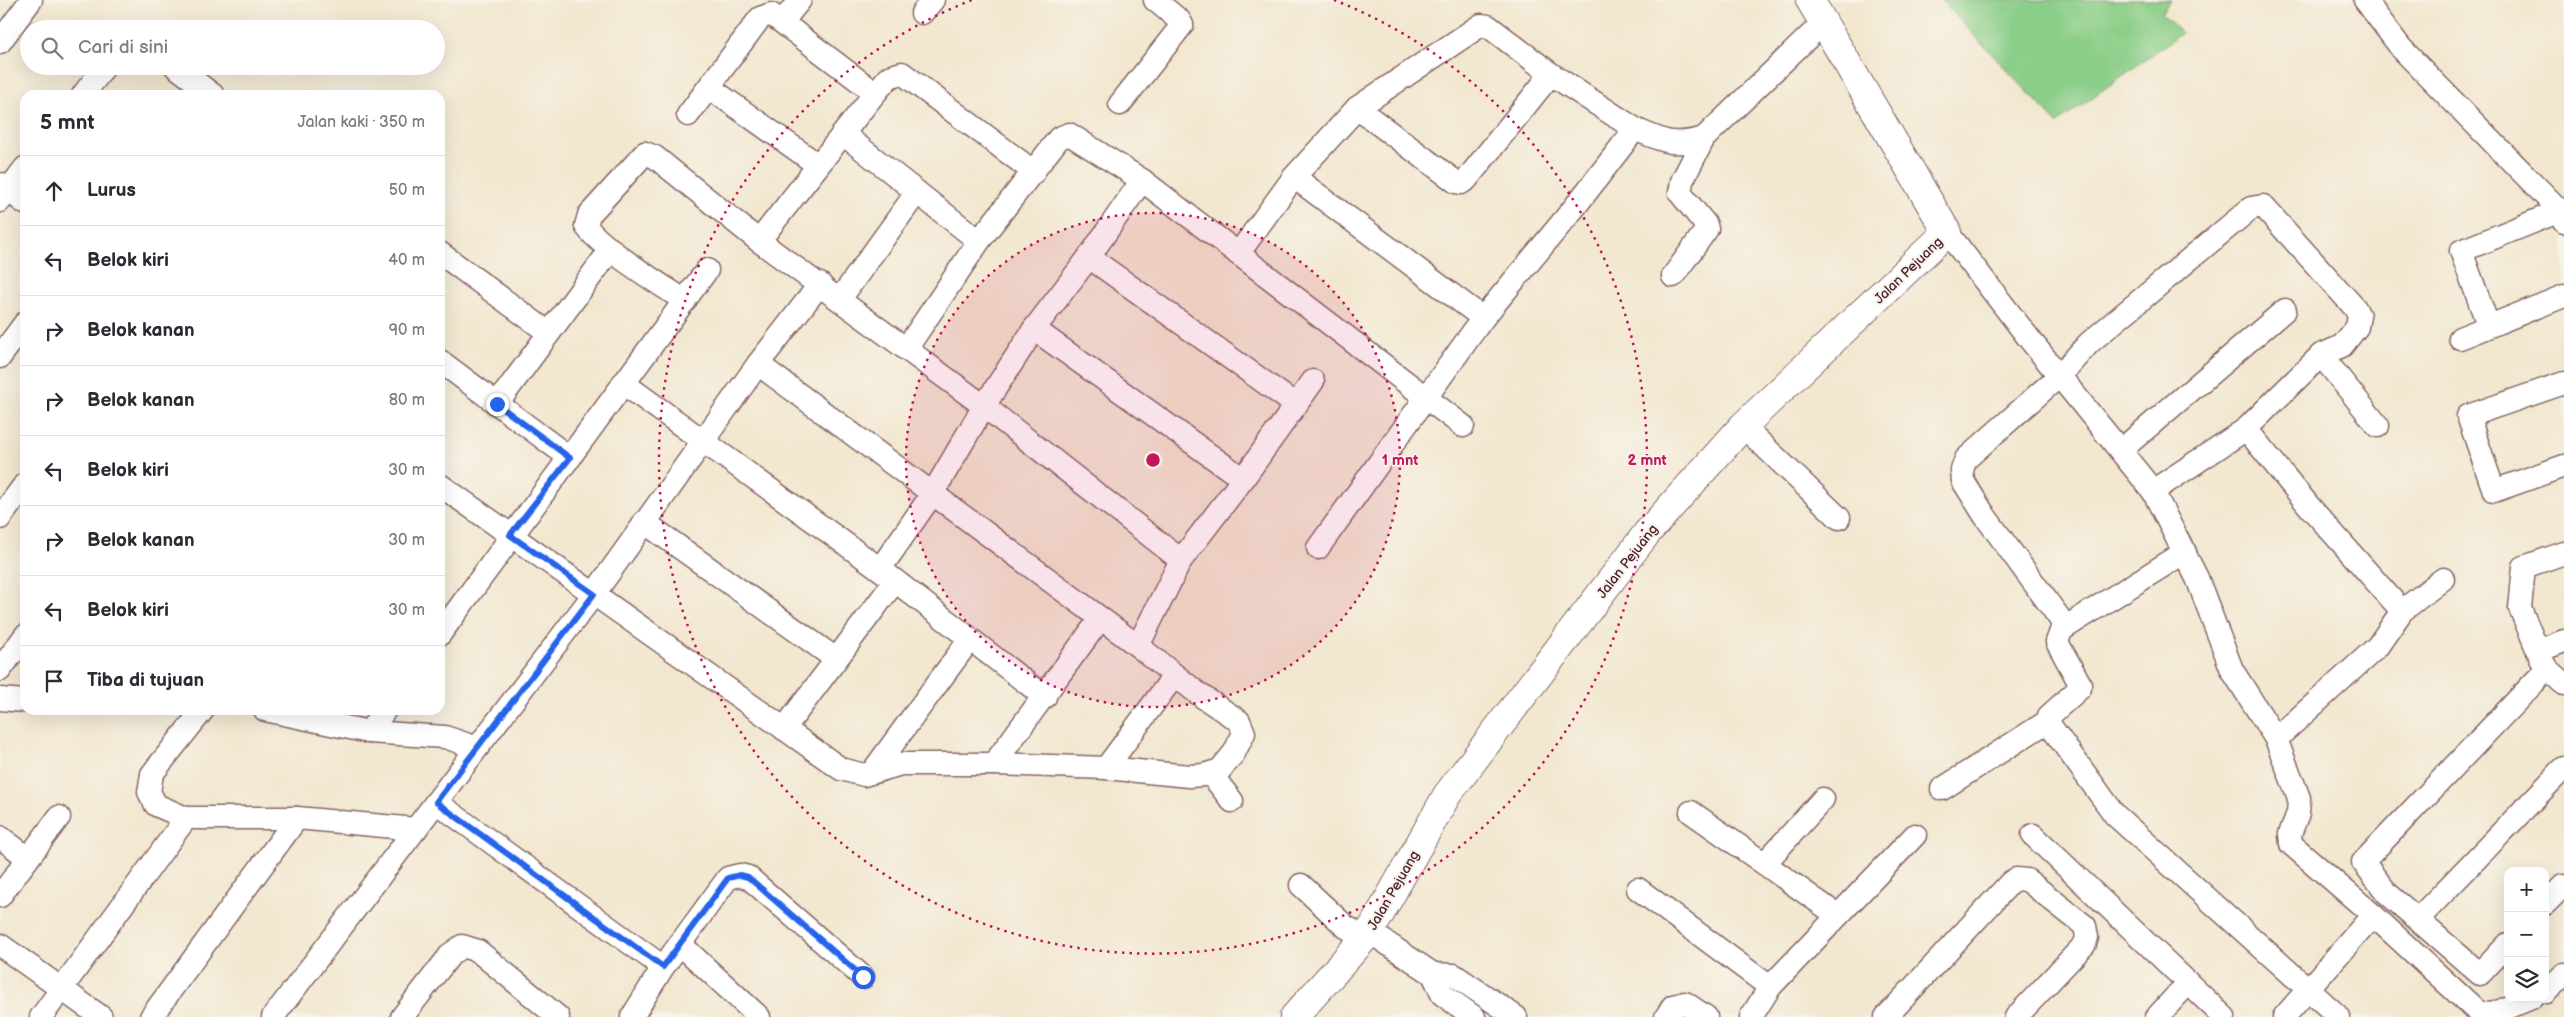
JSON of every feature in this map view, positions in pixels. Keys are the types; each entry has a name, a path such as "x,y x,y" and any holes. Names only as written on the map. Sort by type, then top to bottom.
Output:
{"street":[{"path":"0,42 31,0"},
{"path":"782,22 800,0"},
{"path":"1120,104 1182,25 1179,20 1155,0"},
{"path":"2365,0 2400,48 2562,216 2461,251 2487,322"},
{"name":"Jalan Pejuang","path":"1294,1017 1370,932 1447,795 1647,533 1744,426 1947,232 1816,11 1704,138"},
{"path":"688,115 710,88 760,18 771,14 875,93"},
{"path":"1238,254 1294,177 1357,108 1481,25 1488,26 1551,74 1635,129 1672,143 1685,143 1704,138"},
{"path":"760,241 875,93 889,77 902,73 1034,172"},
{"path":"1357,108 1456,182 1461,183 1467,179 1551,74"},
{"path":"87,90 98,75"},
{"path":"187,75 206,90"},
{"path":"710,88 818,165"},
{"path":"1318,548 1483,318 1574,208 1635,129"},
{"path":"843,134 979,241"},
{"path":"906,349 979,241 1059,138 1069,134 1142,180 1463,426"},
{"path":"1673,276 1707,229 1706,225 1680,193 1682,181 1704,138"},
{"path":"684,301 590,233 586,226 587,220 645,153 655,157 760,241 984,406 1181,560"},
{"path":"8,195 20,176"},
{"path":"1294,177 1483,318"},
{"path":"784,729 836,658 887,575 984,406 1034,329 1089,258 1142,180"},
{"path":"840,299 917,192"},
{"path":"2066,627 1985,516 1963,481 1962,475 1966,459 2060,375 2089,343 2257,205 2268,210 2357,312 2359,323 2354,333 2342,346 2321,355 2246,429 2153,491"},
{"path":"1947,232 2153,491 2185,552 2232,670 2276,739 2299,802 2298,813 2290,834 2291,844 2373,915 2479,1013 2493,1014 2522,1002"},
{"path":"497,404 611,249"},
{"path":"445,257 549,333"},
{"path":"1089,258 1296,404"},
{"path":"448,606 510,535 570,458 707,270"},
{"path":"273,1017 594,594 644,522 705,441 758,364 820,284"},
{"path":"2460,338 2564,296"},
{"path":"2121,450 2285,310"},
{"path":"1034,329 1243,479"},
{"path":"0,357 20,330"},
{"path":"2321,355 2378,426"},
{"path":"445,488 841,769 864,775 901,764 994,764 1106,768 1189,776 1211,774 1220,770 1244,738 1244,728 1239,721 1174,676 1138,646 758,364"},
{"path":"445,365 570,458"},
{"path":"1138,646 1181,560 1243,479 1313,381"},
{"path":"623,383 887,575 1045,697"},
{"path":"2564,383 2468,416 2494,491 2564,466"},
{"path":"1744,426 1838,518"},
{"path":"2246,429 2309,506 2402,611"},
{"path":"0,518 20,491"},
{"path":"644,522 836,658"},
{"path":"1942,789 2048,721 2049,716 2080,688 2080,684 2057,642 2061,631 2185,552"},
{"path":"2564,552 2524,567 2520,608 2542,660 2564,684"},
{"path":"2276,739 2377,648 2402,611 2443,579"},
{"path":"994,764 1045,697 1100,619"},
{"path":"873,771 970,639"},
{"path":"2504,948 2480,974 2387,893 2363,862 2542,660 2564,641"},
{"path":"0,670 20,643"},
{"path":"1106,768 1174,676"},
{"path":"0,699 20,701"},
{"path":"199,715 152,774 149,792 156,805 186,818 298,818 416,829"},
{"path":"289,715 369,732 445,737 477,748"},
{"path":"369,732 381,715"},
{"path":"2048,721 2116,815 2339,1017"},
{"path":"2418,919 2564,768"},
{"path":"1211,774 1232,801"},
{"path":"1765,862 1823,799"},
{"path":"436,802 663,967"},
{"path":"1692,812 1765,862 1837,915"},
{"path":"0,896 59,817"},
{"path":"41,1017 186,818"},
{"path":"151,1017 298,818"},
{"path":"1751,1017 1770,987 1915,835"},
{"path":"2033,835 2224,1017"},
{"path":"0,837 28,858"},
{"path":"632,1017 663,967 728,878 740,875 748,877 863,977"},
{"path":"1886,1017 2011,882 2020,878 2027,880 2085,926 2087,938 2084,944 2016,1017"},
{"path":"1301,885 1346,927 1357,933 1370,932 1433,974 1454,975 1516,1017"},
{"path":"2549,900 2564,885"},
{"path":"1638,889 1770,987"},
{"path":"2284,1017 2373,915"},
{"path":"680,944 759,1017"},
{"path":"0,945 101,1017"},
{"path":"402,1017 451,954 462,946 478,950 558,1017"},
{"path":"1433,974 1442,994 1474,1017"},
{"path":"2549,989 2564,974"},
{"path":"2157,1017 2188,983"},
{"path":"2549,991 2564,984"},
{"path":"1666,1017 1674,1006 1684,1003 1706,1017"}],"green space":[{"path":"1941,0 2171,0 2161,13 2182,33 2057,123"}],"route":[{"path":"497,404 570,458 510,535 594,594 436,802 663,967 728,878 740,875 748,877 863,977"}]}
